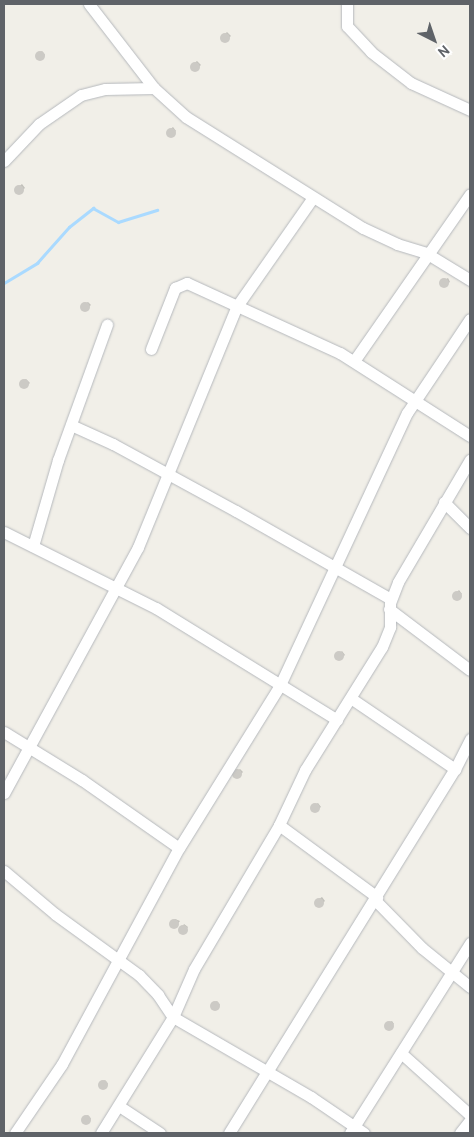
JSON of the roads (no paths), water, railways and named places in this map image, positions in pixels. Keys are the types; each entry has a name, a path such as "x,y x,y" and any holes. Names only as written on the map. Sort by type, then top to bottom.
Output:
{"street":[{"path":"89,4 154,88 186,117 312,199 397,244 426,253 470,280"},
{"path":"347,4 347,26 371,52 411,82 470,110"},
{"path":"4,162 39,124 80,95 105,89 154,88"},
{"path":"354,360 426,253 470,194"},
{"path":"4,793 117,589 169,475 215,355 237,306 312,199"},
{"path":"151,349 173,292 182,283 354,360 470,436"},
{"path":"16,1133 62,1064 179,848 280,684 336,570 415,399 470,319"},
{"path":"33,546 71,425 107,325"},
{"path":"71,425 276,532 390,604 470,670"},
{"path":"102,1133 173,1018 194,969 279,825 305,770 352,699 382,647 390,627 390,604 444,502 470,460"},
{"path":"444,502 470,528"},
{"path":"4,532 117,589 202,635 337,720"},
{"path":"352,699 455,770"},
{"path":"4,732 29,745 179,848"},
{"path":"229,1133 455,770 470,739"},
{"path":"279,825 376,899 422,948 470,987"},
{"path":"4,871 55,914 120,960 158,994 173,1018 267,1070 356,1131 401,1053 470,943"},
{"path":"401,1053 470,1115"},
{"path":"119,1106 160,1133"},
{"path":"460,1133 470,1120"}],"waterway":[{"path":"4,283 37,263 69,227 93,208 118,222 157,210"}]}
